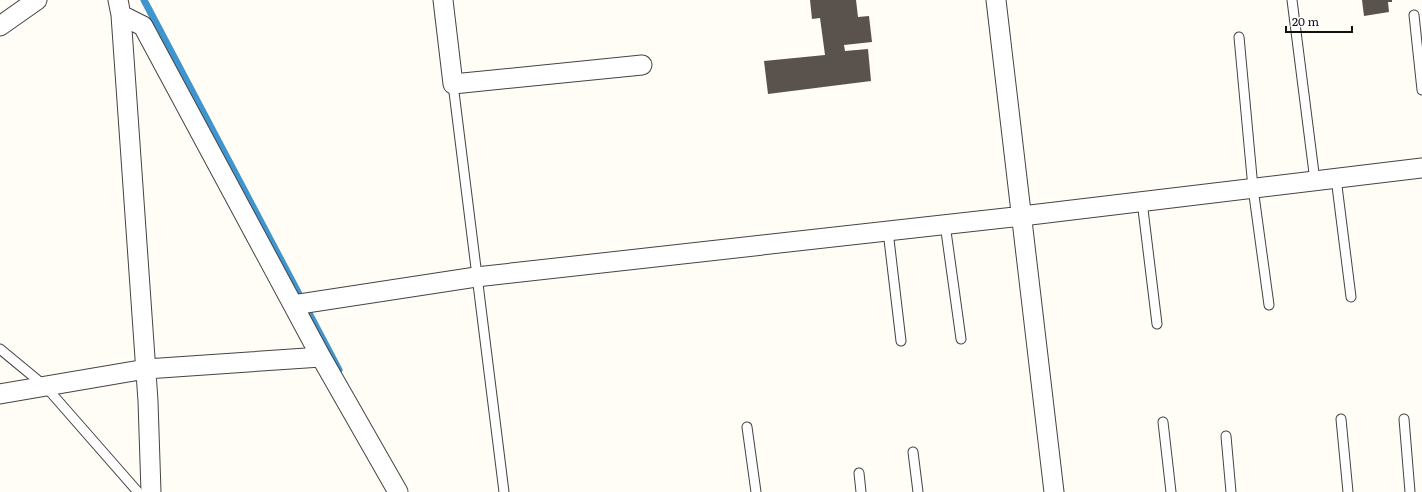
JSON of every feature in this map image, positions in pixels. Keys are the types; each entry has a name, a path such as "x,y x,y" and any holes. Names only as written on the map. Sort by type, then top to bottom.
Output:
{"street":[{"path":"0,26 37,0"},
{"path":"443,0 453,84 642,65"},
{"path":"996,0 1054,492"},
{"path":"120,7 143,26 321,357 398,492"},
{"path":"120,7 146,368 151,492"},
{"path":"293,305 476,278 1022,216 1422,168"},
{"path":"0,394 146,368 321,357"}],"lane":[{"path":"1292,0 1315,181"},
{"path":"1414,15 1422,90"},
{"path":"1239,37 1252,188 1269,305"},
{"path":"453,84 476,278 504,492"},
{"path":"1336,178 1351,297"},
{"path":"1142,201 1158,324"},
{"path":"945,224 961,339"},
{"path":"888,231 901,341"},
{"path":"0,349 46,387 138,492"},
{"path":"1340,419 1348,492"},
{"path":"1404,419 1410,492"},
{"path":"1163,422 1171,492"},
{"path":"747,427 756,492"},
{"path":"1226,436 1231,492"},
{"path":"913,452 918,492"},
{"path":"859,473 861,492"}],"building":[{"path":"810,0 856,0 858,17 869,16 872,42 844,45 845,51 868,49 871,81 768,94 764,61 825,55 820,18 812,19"},
{"path":"1362,0 1392,0 1392,2 1388,2 1389,12 1364,16"}],"waterway":[{"path":"144,0 339,370"}]}
